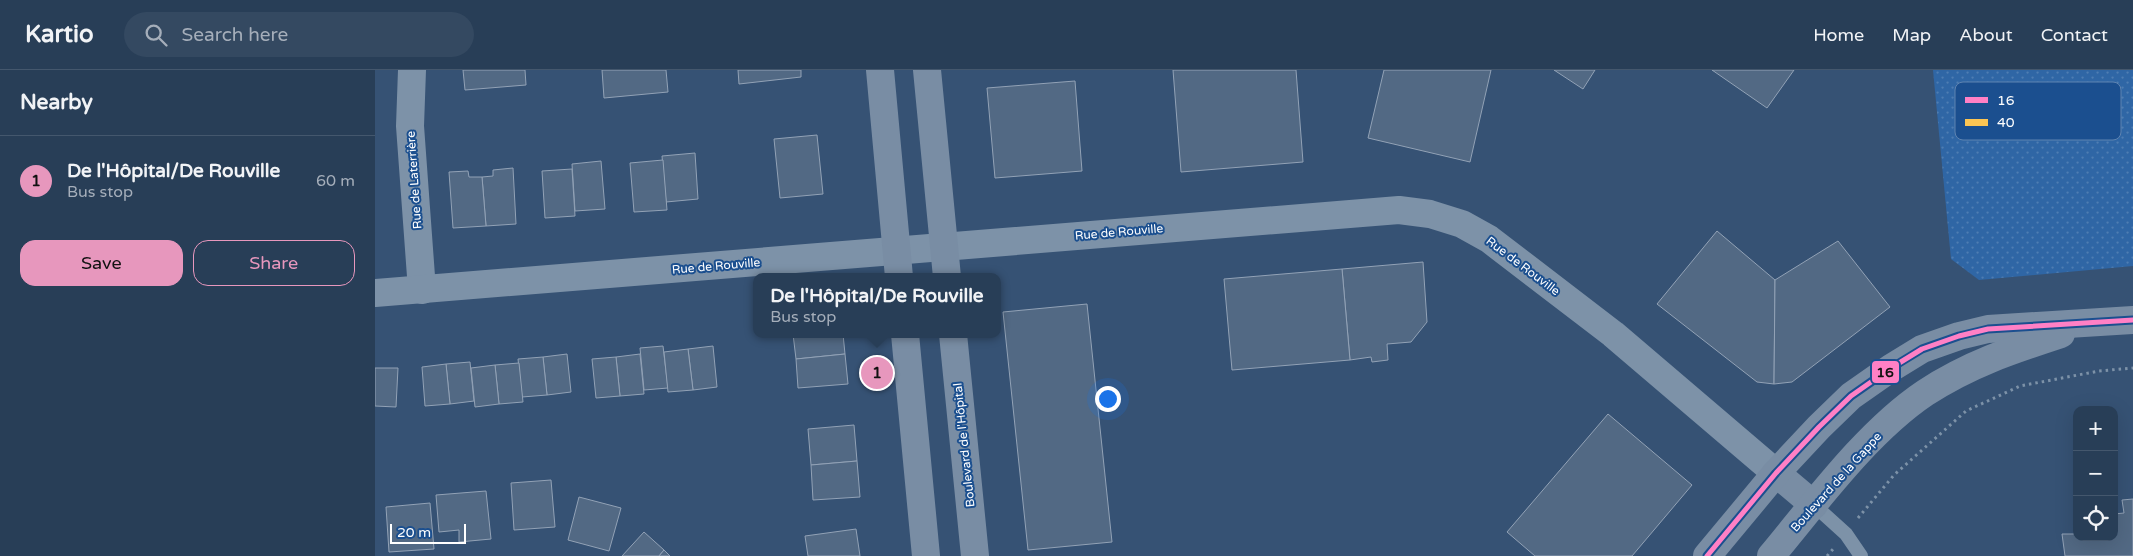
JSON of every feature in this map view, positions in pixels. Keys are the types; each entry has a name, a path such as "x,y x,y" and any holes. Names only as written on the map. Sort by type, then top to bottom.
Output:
{"street":[{"name":"Rue de Laterrière","path":"412,70 410,126 422,290"},
{"path":"880,70 898,264"},
{"path":"927,70 947,273"},
{"name":"Rue de Rouville","path":"375,293 898,264 944,247 1368,211 1399,210 1431,214 1463,224 1489,239 1613,334 1777,473"},
{"name":"Boulevard de la Gappe","path":"1707,556 1777,473 1819,427 1851,396 1922,349 1959,336 1988,329 2133,320"},
{"name":"Boulevard de la Gappe","path":"1771,556 1862,450 1924,394 1955,375 1994,356 2093,323"},
{"path":"905,338 926,556"},
{"name":"Boulevard de l'Hôpital","path":"953,338 975,556"},
{"path":"1777,473 1814,505"}],"lane":[{"path":"1814,505 1846,534 1861,556"}],"path":[{"path":"1846,534 1893,476 1966,411 2020,386 2099,371 2133,368"}],"shaded area":[{"path":"1933,70 2133,70 2133,266 1979,280 1951,259"}],"building":[{"path":"463,70 525,70 526,85 465,90"},
{"path":"602,70 666,70 668,92 604,98"},
{"path":"738,70 801,70 801,77 739,84"},
{"path":"1173,70 1296,70 1303,162 1181,172"},
{"path":"1384,70 1491,70 1470,162 1368,138"},
{"path":"1554,70 1595,70 1583,89"},
{"path":"1712,70 1794,70 1767,108"},
{"path":"1075,81 1082,171 995,178 987,88"},
{"path":"817,135 823,194 780,198 774,139"},
{"path":"695,153 698,199 666,202 662,156"},
{"path":"663,160 667,210 634,212 630,163"},
{"path":"601,161 605,209 575,211 572,164"},
{"path":"513,168 516,224 486,226 482,177 493,176 493,170"},
{"path":"572,169 575,216 545,218 542,171"},
{"path":"468,171 469,177 482,177 486,226 453,228 449,172"},
{"path":"1717,231 1775,280 1774,384 1757,382 1657,304"},
{"path":"1838,241 1890,307 1792,382 1774,384 1775,280"},
{"path":"1423,262 1427,322 1411,342 1387,344 1388,360 1372,362 1371,357 1350,360 1342,269"},
{"path":"1342,269 1350,360 1232,370 1224,279"},
{"path":"1087,304 1112,542 1028,550 1003,312"},
{"path":"793,338 843,338 845,354 796,359"},
{"path":"663,346 668,388 644,390 640,348"},
{"path":"713,346 717,387 693,390 688,349"},
{"path":"688,349 693,390 668,392 664,352"},
{"path":"567,354 571,392 547,395 543,357"},
{"path":"640,354 644,394 620,396 616,357"},
{"path":"845,354 848,384 798,388 796,359"},
{"path":"543,357 547,395 522,397 518,359"},
{"path":"616,357 620,396 596,398 592,359"},
{"path":"470,362 474,401 450,404 446,364"},
{"path":"519,363 523,402 499,404 495,365"},
{"path":"446,364 450,404 425,406 422,367"},
{"path":"495,365 499,404 475,407 471,368"},
{"path":"375,368 398,368 396,407 375,406"},
{"path":"1608,414 1692,485 1632,556 1535,556 1507,532"},
{"path":"854,425 857,461 811,465 808,429"},
{"path":"857,461 860,497 813,500 811,465"},
{"path":"551,480 555,527 514,530 511,483"},
{"path":"486,491 491,539 459,542 459,530 439,532 436,495"},
{"path":"579,497 621,508 609,551 568,540"},
{"path":"2133,499 2133,556 2065,556 2062,534 2073,534 2073,541 2118,541 2118,514 2124,513 2122,500"},
{"path":"430,503 434,549 389,552 386,507"},
{"path":"856,529 860,556 808,556 805,536"},
{"path":"644,532 664,550 659,556 622,556"},
{"path":"664,550 670,556 659,556"}],"transit line":[{"name":"16","path":"1707,556 1776,473 1851,396 1922,349 1959,336 1988,329 2133,320"}],"place":[{"name":"De l'Hôpital/De Rouville","path":"877,373"}]}
